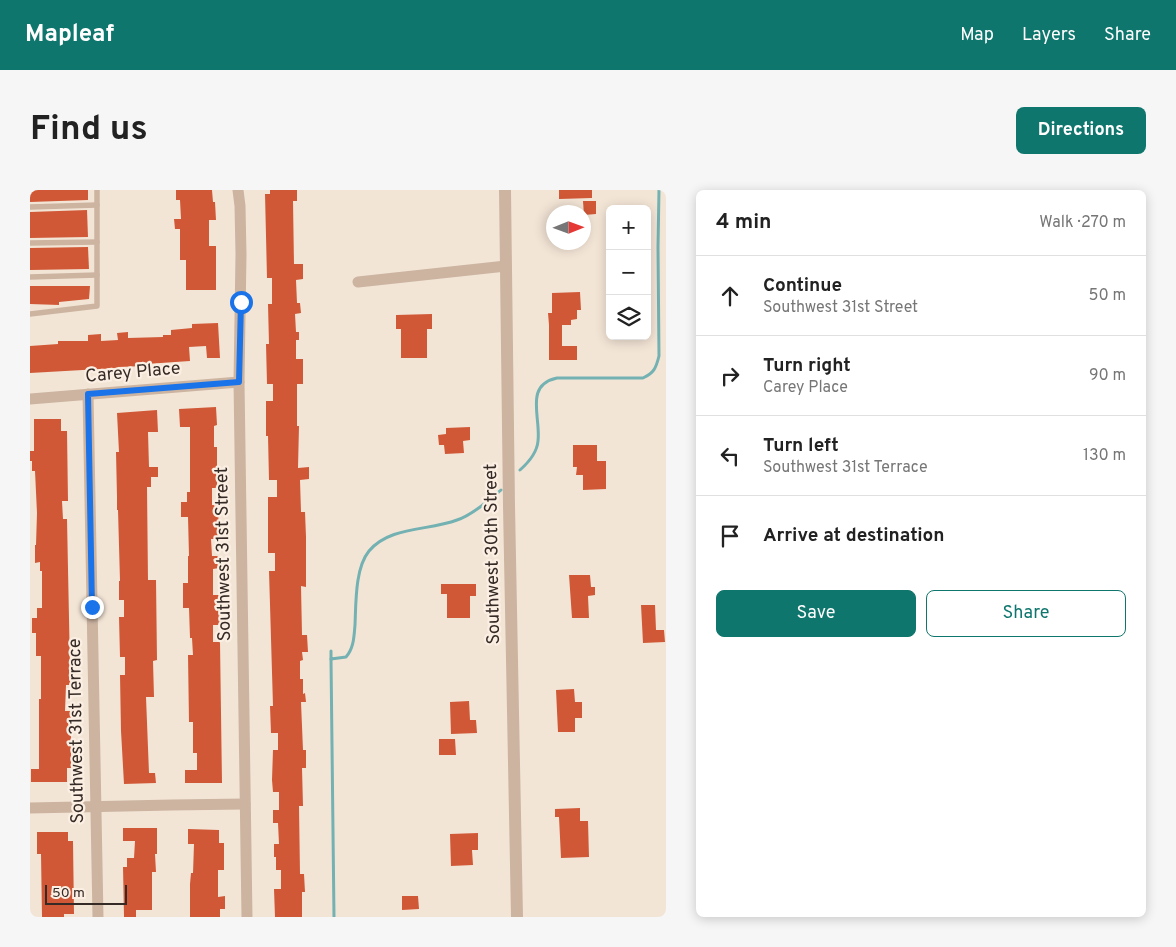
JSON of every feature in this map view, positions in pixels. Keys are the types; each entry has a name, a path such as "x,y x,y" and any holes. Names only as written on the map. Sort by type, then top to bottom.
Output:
{"street":[{"name":"Southwest 31st Street","path":"238,190 241,254 239,382 247,917"},
{"name":"Southwest 30th Street","path":"505,190 517,917"},
{"path":"358,282 506,266"},
{"name":"Carey Place","path":"30,399 239,382"},
{"name":"Southwest 31st Terrace","path":"88,394 98,917"},
{"path":"30,808 245,804"}],"lane":[{"path":"30,314 97,306 96,190"},
{"path":"30,207 97,206"},
{"path":"30,243 97,242"},
{"path":"30,277 97,275"}],"building":[{"path":"30,190 88,190 88,200 30,202"},
{"path":"176,190 212,190 216,220 209,220 209,246 216,246 216,290 186,290 186,260 180,260 180,229 175,229 174,219 181,219 180,200 176,200"},
{"path":"270,190 297,190 297,201 293,201 294,264 303,264 303,279 296,280 297,303 300,303 301,313 295,314 296,332 299,332 299,340 296,340 296,359 303,359 303,384 297,384 298,468 309,467 309,479 300,480 301,512 305,512 306,537 306,587 301,586 302,635 307,635 308,652 302,652 303,660 300,661 300,679 303,679 303,694 305,693 306,702 301,702 303,750 306,750 306,768 302,768 303,806 299,806 300,874 304,874 305,892 302,892 302,917 275,917 274,889 281,889 281,870 276,870 276,857 274,857 274,844 279,844 278,823 273,823 273,810 279,810 279,792 273,792 272,780 273,750 278,750 278,733 271,733 270,706 273,706 269,571 275,571 275,553 268,553 268,497 277,497 277,480 269,480 268,436 266,436 266,401 273,401 273,384 267,384 266,344 269,344 268,304 272,304 272,278 267,278 265,194 270,194"},
{"path":"559,190 592,190 592,198 559,199"},
{"path":"583,201 596,201 596,214 591,214 591,205 583,205"},
{"path":"87,210 88,237 30,238 30,212"},
{"path":"88,247 89,269 30,270 30,248"},
{"path":"30,286 90,286 89,299 59,302 59,305 30,304"},
{"path":"580,292 581,310 577,310 577,319 571,320 571,325 562,325 562,346 577,346 577,360 549,360 548,313 552,313 552,293"},
{"path":"432,314 432,329 427,329 427,358 401,358 401,329 396,329 396,315"},
{"path":"218,323 220,358 207,358 206,346 189,347 190,361 146,364 146,366 30,373 30,346 58,344 58,341 88,341 88,335 101,334 101,341 118,340 117,333 128,332 128,338 163,337 163,335 171,335 171,330 192,328 192,324"},
{"path":"216,407 217,425 214,426 214,447 217,447 217,488 212,488 212,505 218,505 219,539 211,539 212,556 219,556 219,568 213,569 213,595 220,595 220,625 213,625 213,642 220,642 222,783 185,783 185,770 197,770 197,753 193,753 193,722 189,722 188,655 193,655 192,638 190,638 189,608 183,608 183,583 188,583 188,517 181,517 181,502 187,502 187,492 190,492 190,427 180,427 179,409"},
{"path":"157,410 158,432 148,432 149,467 158,467 158,477 151,477 151,487 147,487 148,580 156,580 157,660 153,661 154,697 146,697 149,773 155,773 156,783 124,784 120,675 125,675 125,657 120,657 119,617 124,617 124,600 119,600 116,452 119,452 117,413"},
{"path":"34,419 61,419 61,431 67,431 68,501 62,501 63,519 67,519 70,668 70,685 66,685 65,711 71,711 71,768 67,768 67,782 31,782 31,769 39,769 39,699 41,699 41,656 36,656 36,633 32,633 32,618 37,618 37,608 42,608 42,571 40,571 40,562 35,563 37,513 35,471 32,471 32,461 30,461 30,451 34,451"},
{"path":"470,427 470,440 463,441 464,453 445,454 444,445 439,445 438,435 446,434 446,428"},
{"path":"573,445 597,445 597,461 606,461 606,489 583,490 583,475 576,475 577,467 573,467"},
{"path":"569,575 590,575 591,587 595,587 595,595 588,596 589,618 572,618"},
{"path":"441,584 476,584 476,596 470,596 470,618 447,618 447,594 441,594"},
{"path":"641,605 655,605 656,630 664,630 665,642 643,643"},
{"path":"574,689 575,702 582,702 582,718 575,718 575,732 558,732 556,690"},
{"path":"469,701 470,720 476,720 477,733 451,734 450,702"},
{"path":"439,739 455,739 456,755 439,755"},
{"path":"580,808 580,821 588,821 589,857 561,858 559,817 555,817 555,809"},
{"path":"123,828 157,828 156,872 152,872 152,910 136,910 136,917 124,917 123,867 127,867 127,858 134,858 135,841 123,841"},
{"path":"188,829 219,830 219,843 224,843 224,870 218,870 218,897 225,896 225,909 220,909 220,917 190,917 190,884 191,873 193,873 194,844 188,844"},
{"path":"37,832 68,832 68,841 73,841 74,914 64,914 64,917 42,917 41,854 37,854"},
{"path":"478,833 478,850 472,850 473,865 451,866 450,834"},
{"path":"402,896 418,896 419,909 402,910"}],"waterway":[{"path":"520,470 532,457 536,449 538,432 537,395 541,387 547,382 557,378 643,378 656,367 659,356 659,190"},
{"path":"331,651 331,659 346,657 351,650 359,576 364,558 369,551 378,543 398,533 462,518 480,507 501,490"},
{"path":"331,659 334,917"}],"route":[{"path":"92,607 88,394 239,382 241,302"}]}
